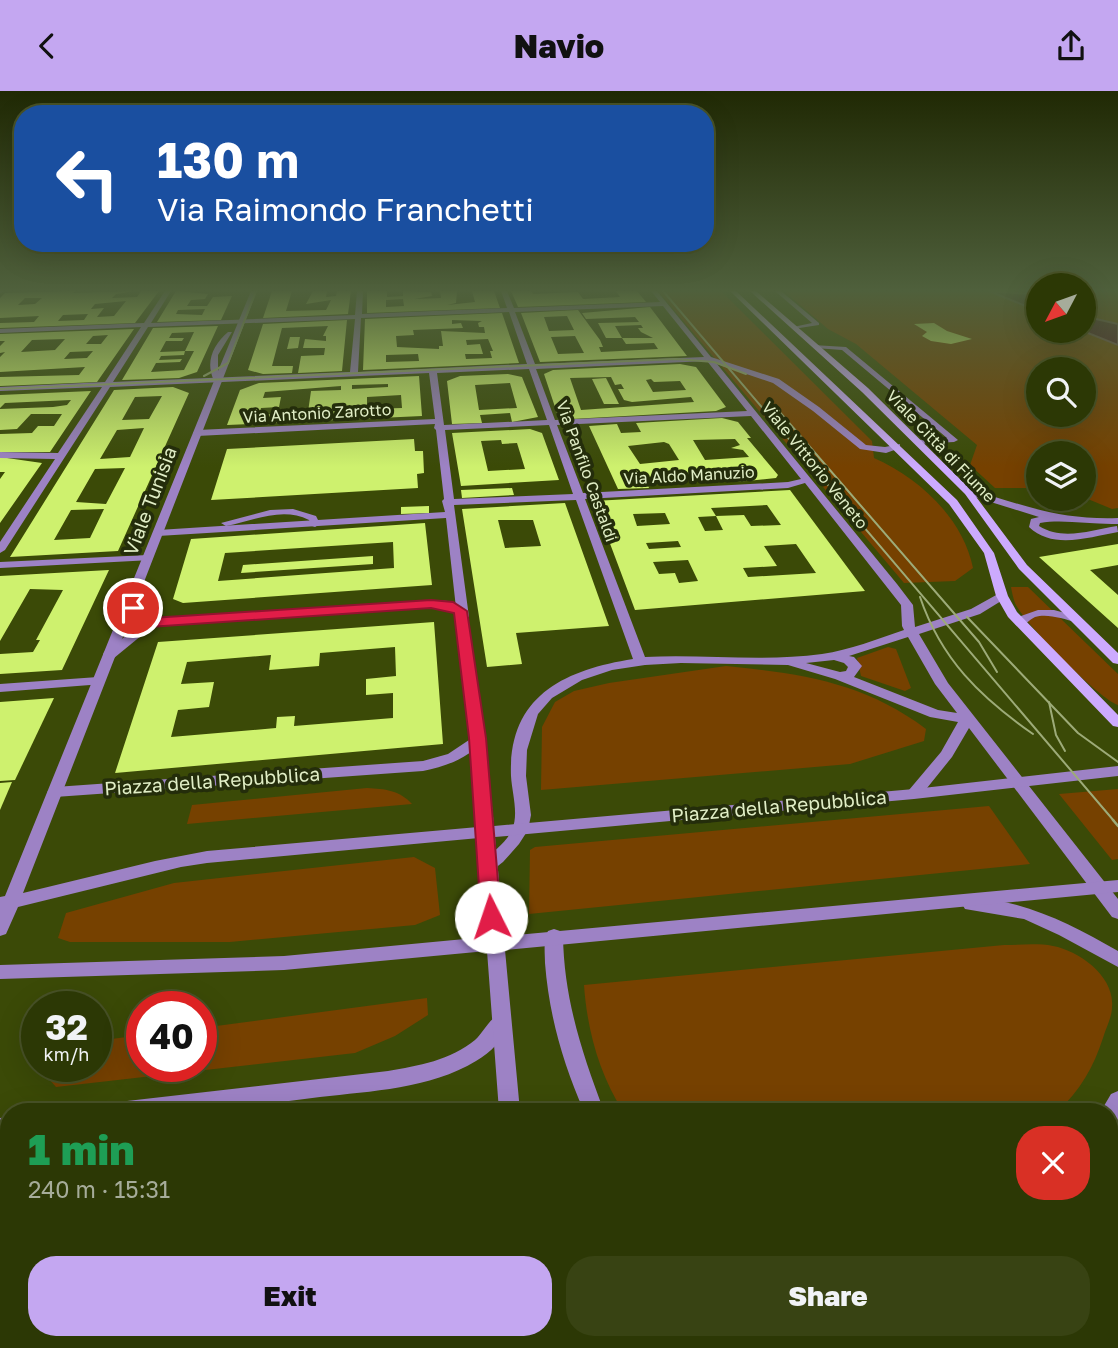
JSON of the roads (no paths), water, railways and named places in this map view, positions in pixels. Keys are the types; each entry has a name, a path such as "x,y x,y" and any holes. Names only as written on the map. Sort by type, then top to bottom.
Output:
{"main road":[{"name":"Viale Città di Fiume","path":"795,350 953,502 989,553 1002,596"},
{"name":"Viale Città di Fiume","path":"819,350 968,492 1039,585 1076,619"},
{"path":"1002,596 1020,624 1118,723"},
{"path":"1076,619 1118,660"}],"street":[{"path":"0,550 130,350"},
{"name":"Viale Tunisia","path":"55,792 218,380 212,371 218,350"},
{"path":"354,375 356,350"},
{"name":"Via Panfilo Castaldi","path":"525,350 640,662"},
{"name":"Viale Vittorio Veneto","path":"702,350 907,605 905,615 911,632"},
{"name":"Viale Città di Fiume","path":"0,389 710,359 776,381 863,447 886,450 897,446"},
{"path":"433,371 448,515 478,738 493,942 509,1103"},
{"name":"Via Antonio Zarotto","path":"197,433 438,424 552,423 752,413"},
{"path":"0,454 62,456"},
{"name":"Via Aldo Manuzio","path":"447,501 465,503 788,485 807,480"},
{"path":"968,492 1066,522 1118,521"},
{"path":"158,533 448,515"},
{"path":"1051,519 1035,521 1034,527 1047,535 1072,537 1118,528"},
{"path":"1066,522 1079,531 1072,537"},
{"path":"0,565 148,558"},
{"path":"488,865 510,845 520,830 523,812 519,762 523,734 532,712 545,697 569,683 640,662 706,658 782,661 830,657 984,607 1002,596"},
{"path":"132,601 136,615 149,623"},
{"path":"109,655 149,623 441,603 456,607 463,617"},
{"path":"911,632 967,719 1118,912"},
{"path":"830,657 849,660 855,666 851,674 833,674 820,664 830,657"},
{"path":"782,661 833,674 935,714 967,719"},
{"path":"0,688 98,681"},
{"name":"Piazza della Repubblica","path":"914,794 943,760 967,719"},
{"name":"Piazza della Repubblica","path":"55,792 423,767 454,757 478,738"},
{"name":"Piazza della Repubblica","path":"5,903 198,859 914,794 1118,771"},
{"path":"0,929 5,903 55,792"},
{"path":"0,972 284,963 1118,886"},
{"path":"934,903 985,904 1019,909 1053,923 1118,960"},
{"path":"554,936 553,968 557,1000 591,1103"},
{"path":"191,1103 416,1075 459,1060 490,1038 501,1022"}],"lane":[{"path":"846,350 954,440 918,442"},
{"path":"226,523 253,516 301,512 313,518 315,524"},
{"path":"1020,624 1024,618 1038,613 1076,619"},
{"path":"1102,708 1118,713"}],"tram line":[{"path":"204,376 228,363 233,350"},
{"path":"713,350 728,367"},
{"path":"0,389 676,359 714,362 728,367"},
{"path":"728,367 746,374"},
{"path":"728,367 1114,821"},
{"path":"777,409 979,642 997,672"},
{"path":"920,597 939,639 964,675 996,706 1033,734"},
{"path":"967,617 1049,703"},
{"path":"1049,703 1078,733 1118,762"},
{"path":"1049,703 1056,735 1065,751"},
{"path":"1113,820 1118,826"}]}
